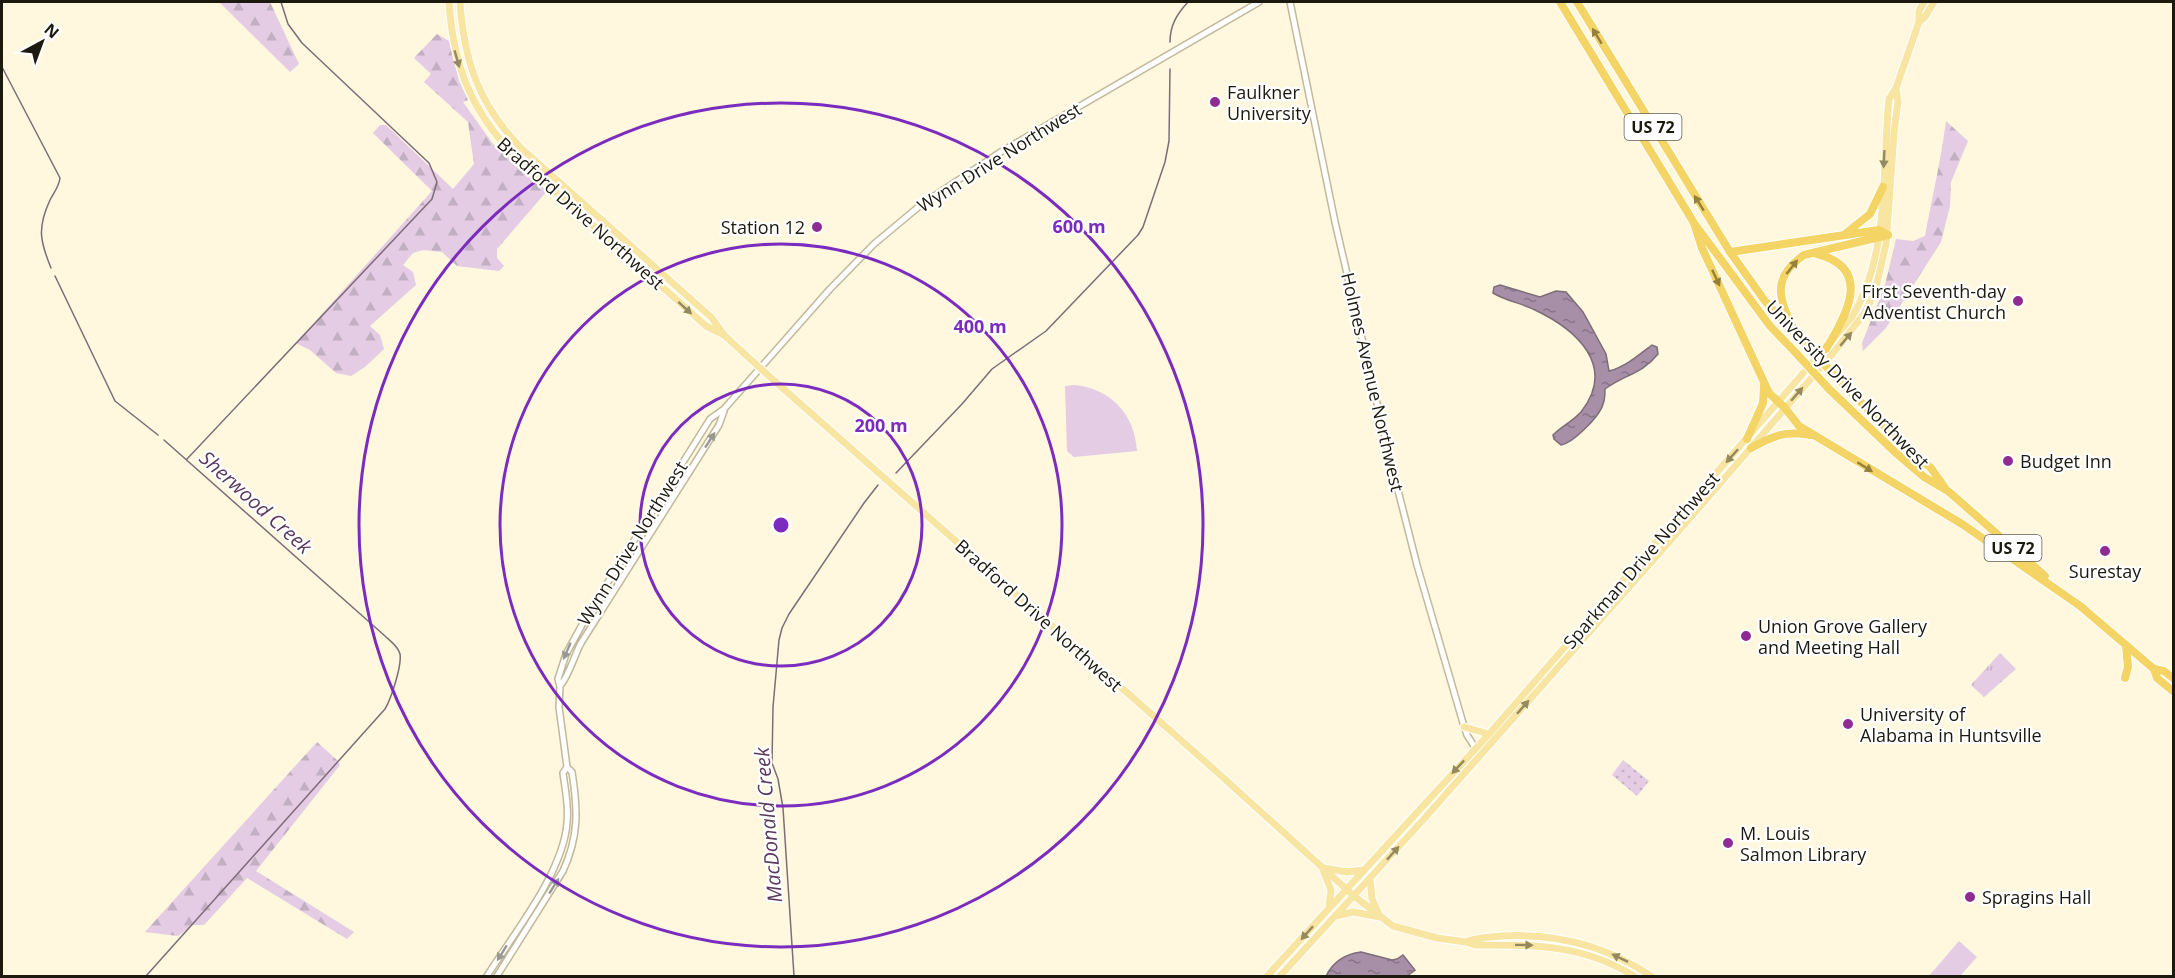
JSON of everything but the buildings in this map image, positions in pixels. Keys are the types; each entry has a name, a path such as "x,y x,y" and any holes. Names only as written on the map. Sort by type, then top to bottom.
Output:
{"highway":[{"name":"University Drive Northwest","path":"1560,2 1694,223 1770,326 1857,418 1924,477 1948,491 2127,645 2154,669 2157,678 2174,692"},
{"name":"University Drive Northwest","path":"1577,2 1730,252 1765,301 1838,379 1930,468 1948,491"},
{"path":"1844,235 1870,214 1883,187"},
{"path":"1694,223 1702,248 1768,393 1799,426 1962,524 2083,608"},
{"path":"1730,252 1772,248 1844,235 1888,235"},
{"path":"1800,339 1783,307 1781,284 1793,262 1804,255 1879,235"},
{"path":"1815,253 1830,257 1841,264 1848,275 1851,286 1847,310 1826,349"},
{"path":"1747,439 1763,403 1764,383"},
{"name":"US 72","path":"1857,418 1869,424 1903,453 1913,453"},
{"path":"1751,448 1772,437 1791,432 1815,436"},
{"path":"2125,678 2128,667 2127,645"},
{"name":"University Drive Northwest","path":"2154,669 2164,671 2174,679"}],"main road":[{"name":"Bradford Drive Northwest","path":"449,2 453,46 461,74 480,113 495,134 512,153 706,326 724,335"},
{"name":"Bradford Drive Northwest","path":"460,2 462,35 472,74 489,108 521,148 712,318 724,335 760,368 1354,896"},
{"name":"Sparkman Drive Northwest","path":"1267,976 1478,751 1751,448 1781,405 1852,317 1861,303 1874,267 1879,235 1889,99 1896,88 1919,22 1919,11 1924,2"},
{"name":"Sparkman Drive Northwest","path":"1919,22 1934,2"},
{"name":"Sparkman Drive Northwest","path":"1280,976 1370,879 1478,751 1489,734 1747,439 1851,333 1875,292 1883,267 1888,235 1898,101 1896,88"},
{"path":"1464,728 1489,734"},
{"path":"1322,868 1347,872 1364,870"},
{"path":"1322,868 1331,890 1329,908"},
{"path":"1370,879 1372,899 1380,917"},
{"path":"1354,896 1393,926 1474,945 1534,945 1566,949 1598,958 1634,976"},
{"path":"1336,917 1353,912 1380,917"},
{"path":"1463,941 1523,935 1556,938 1599,949 1651,976"}],"street":[{"name":"Wynn Drive Northwest","path":"497,976 570,857 577,818 572,772 567,767 559,707 558,679 566,654 588,614 711,419 724,409 865,253 922,204 999,153 1259,2"},
{"name":"Holmes Avenue Northwest","path":"1290,2 1330,199 1389,456 1417,565 1464,728 1478,751"},
{"name":"Wynn Drive Northwest","path":"560,686 565,681 581,644 719,425 724,409"},
{"name":"Wynn Drive Northwest","path":"487,976 560,856 567,825 563,773 567,767"}],"green space":[{"path":"219,2 270,2 299,64 290,72"},
{"path":"437,34 449,41 459,81 468,100 463,102 493,144 547,191 497,249 497,258 504,266 499,271 457,266 442,252 423,250 413,253 403,265 413,272 416,285 370,326 380,335 384,349 365,367 351,376 336,373 310,350 296,343 432,191 373,133 380,125 386,125 453,189 474,164 468,122 424,82 431,74 414,58"},
{"path":"1946,121 1968,141 1951,182 1950,206 1941,242 1886,328 1863,351 1862,343 1885,285 1896,239 1913,241 1925,236"},
{"path":"1074,385 1099,391 1118,405 1131,426 1137,451 1074,457 1067,451 1065,386"},
{"path":"2000,653 2016,669 1984,697 1971,685"},
{"path":"317,742 340,765 256,871 354,932 347,939 247,878 204,925 193,925 178,936 145,932"},
{"path":"1623,760 1649,781 1637,796 1612,775"},
{"path":"1959,941 1977,957 1960,976 1929,976"}],"water":[{"path":"1500,285 1540,297 1556,291 1566,292 1583,312 1606,354 1609,371 1626,364 1652,345 1657,347 1658,354 1639,370 1605,389 1604,402 1592,422 1579,434 1561,445 1553,435 1581,412 1591,395 1595,379 1593,365 1578,339 1565,328 1535,310 1493,293 1494,287"},
{"path":"1361,952 1392,960 1403,955 1415,970 1407,976 1326,976 1340,960"}],"waterway":[{"name":"Sherwood Creek","path":"187,459 432,199 437,182 429,163 302,43 288,24 281,2"},
{"name":"MacDonald Creek","path":"1170,42 1175,20 1188,2"},
{"path":"2,67 60,178 46,210 42,227 42,242 51,268"},
{"name":"MacDonald Creek","path":"896,473 992,369 1046,331 1138,235 1143,227 1165,162 1169,141 1170,69"},
{"path":"55,276 115,401 158,435"},
{"name":"Sherwood Creek","path":"146,976 385,709 396,682 400,659 396,646 164,440"},
{"name":"MacDonald Creek","path":"794,976 783,808 778,779 772,763 773,707 779,640 789,614 878,485"}],"place":[{"name":"Faulkner University","path":"1215,102"},
{"name":"Station 12","path":"817,227"},
{"name":"First Seventh-day Adventist Church","path":"2018,301"},
{"name":"Budget Inn","path":"2008,461"},
{"name":"Surestay","path":"2105,551"},
{"name":"Union Grove Gallery and Meeting Hall","path":"1746,636"},
{"name":"University of Alabama in Huntsville","path":"1848,724"},
{"name":"M. Louis Salmon Library","path":"1728,843"},
{"name":"Spragins Hall","path":"1970,897"}]}
